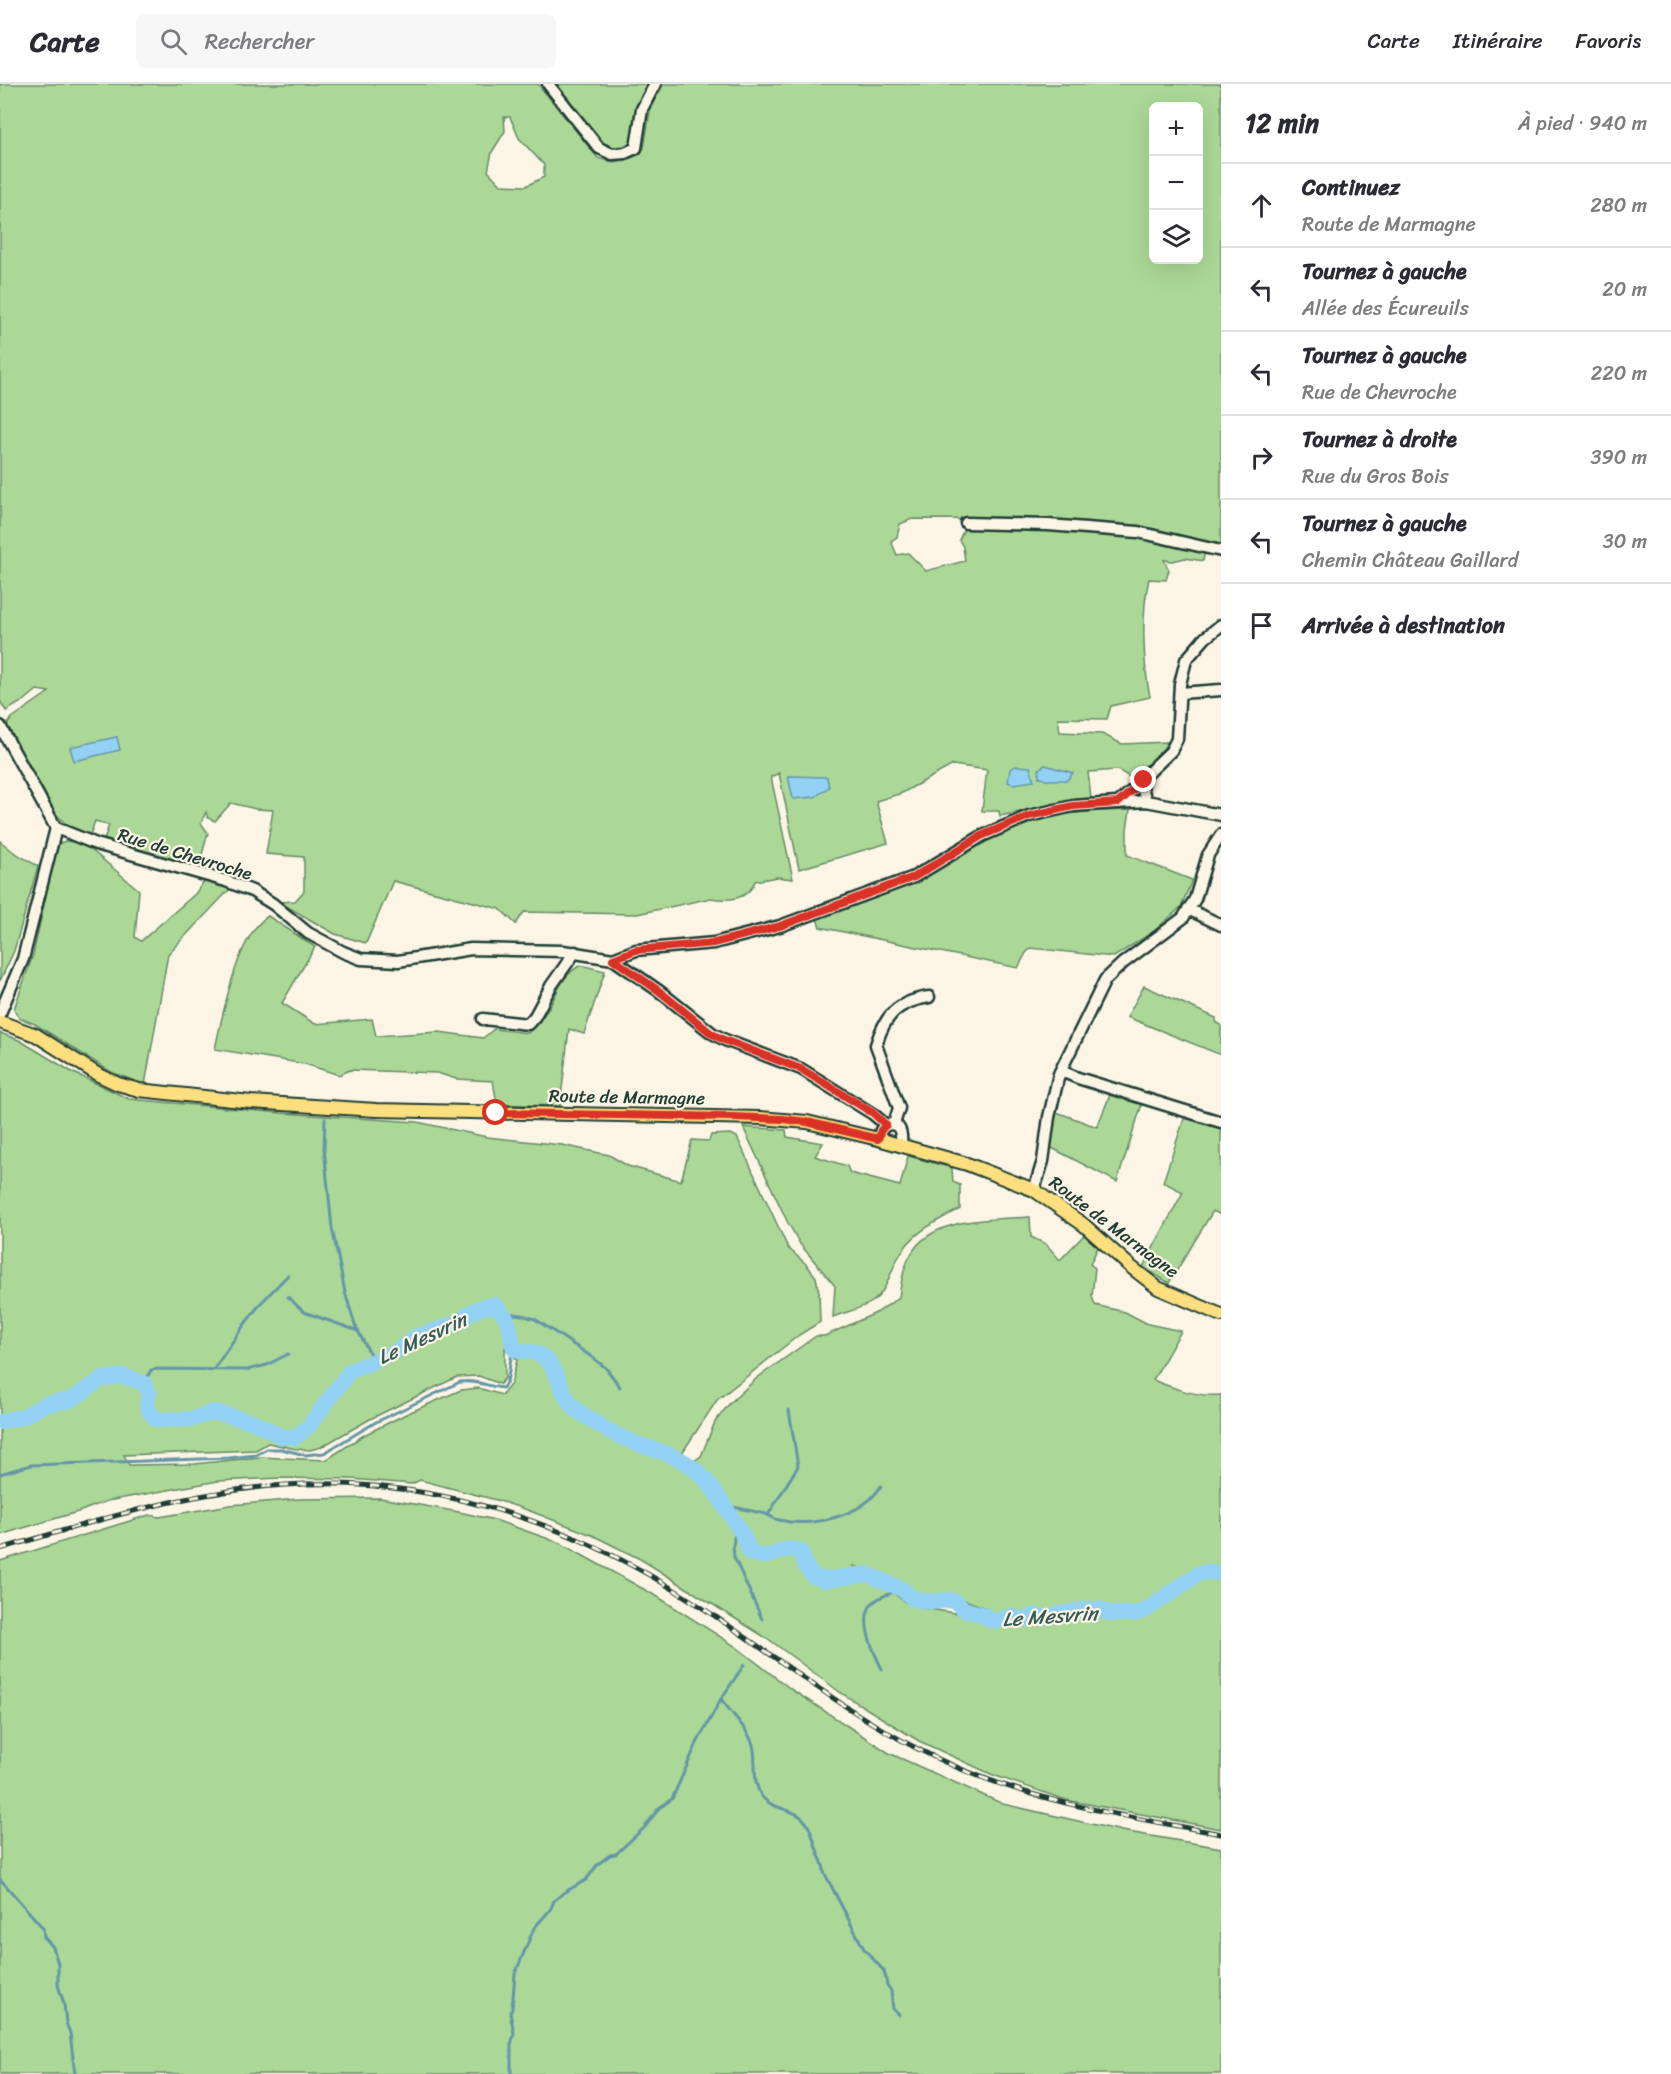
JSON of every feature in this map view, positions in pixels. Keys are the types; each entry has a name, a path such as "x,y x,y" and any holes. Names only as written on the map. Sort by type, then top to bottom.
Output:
{"main road":[{"name":"Route de Marmagne","path":"0,1022 36,1035 97,1074 118,1084 139,1090 251,1102 376,1110 783,1119 807,1122 878,1139 967,1164 1034,1190 1084,1225 1158,1288 1221,1315"}],"street":[{"path":"548,84 598,148 612,154 625,153 636,148 642,109 655,84"},
{"path":"966,523 1048,525 1138,532 1221,551"},
{"path":"1146,801 1142,788 1145,776 1171,751 1177,739 1182,672 1186,660 1205,638 1221,625"},
{"path":"1180,693 1221,690"},
{"path":"0,726 56,828 23,959 0,1013"},
{"path":"1118,803 1144,780"},
{"path":"613,959 636,950 714,943 780,926 914,877 981,836 1029,816 1073,806 1146,801 1221,815"},
{"name":"Rue de Chevroche","path":"56,828 105,847 226,881 252,891 273,904 308,933 361,959 398,961 471,949 575,952 613,959 659,991 712,1034 801,1069 890,1124"},
{"path":"1034,1190 1043,1161 1048,1117 1061,1071 1105,980 1123,963 1183,918 1195,899 1208,855 1221,835"},
{"path":"1188,909 1221,926"},
{"path":"483,1019 528,1024 536,1016 551,986 575,952"},
{"path":"878,1139 881,1130 890,1124 899,1108 876,1045 888,1017 898,1007 913,999 929,997"},
{"path":"1061,1071 1221,1122"},
{"path":"890,1124 898,1127 902,1133 901,1146"}],"green space":[{"path":"0,84 538,84 598,158 612,162 639,155 644,148 651,106 664,84 1221,84 1221,547 1139,527 1049,520 912,519 900,524 897,537 891,541 897,555 908,553 926,571 965,561 963,547 959,540 964,529 1025,528 1086,531 1146,538 1205,551 1203,561 1185,558 1173,561 1164,560 1169,570 1166,580 1149,579 1146,592 1144,638 1150,697 1111,706 1107,719 1058,718 1060,732 1102,734 1122,744 1167,742 1133,779 1118,770 1088,772 1091,798 1000,816 999,811 982,811 987,770 953,765 902,793 876,801 888,843 799,869 779,773 771,777 793,879 777,877 755,881 748,892 737,898 711,898 637,914 524,912 516,924 500,909 393,881 366,943 335,934 279,902 295,901 304,891 304,857 266,854 273,810 256,809 231,803 215,821 208,818 206,812 201,823 208,833 201,858 183,854 177,862 104,840 109,825 95,821 90,835 70,828 57,815 7,725 12,718 49,692 37,690 6,711 0,701","holes":["504,117 510,117 519,138 544,165 544,177 526,186 501,185 488,171 492,152 505,131"]},
{"path":"552,84 652,84 634,146 625,151 607,149"},
{"path":"1130,810 1127,855 1192,880 1181,907 1154,931 1114,957 1031,948 1018,968 820,927 817,919 915,881 989,839 1016,827 1063,814"},
{"path":"0,841 38,866 14,951 0,981"},
{"path":"66,841 83,843 139,890 135,937 141,941 195,894 204,881 231,888 168,954 145,1085 111,1072 35,1024 19,1018 14,1009 33,955 57,844"},
{"path":"268,916 315,947 282,1003 315,1024 372,1019 376,1036 439,1032 483,1038 494,1029 528,1033 547,1011 564,980 574,970 581,965 605,971 584,1034 569,1029 560,1106 497,1104 493,1081 456,1079 437,1073 350,1070 339,1075 305,1064 215,1049 227,997 240,957 257,926"},
{"path":"1144,986 1216,1018 1216,1022 1221,1025 1221,1055 1127,1017"},
{"path":"0,1033 19,1040 72,1072 129,1099 281,1113 417,1122 487,1137 562,1145 609,1155 628,1166 681,1181 692,1140 709,1141 711,1135 731,1134 737,1137 788,1248 807,1265 816,1277 820,1322 799,1335 717,1400 682,1453 683,1469 701,1456 715,1422 730,1403 757,1378 816,1336 825,1336 878,1312 899,1297 904,1271 910,1256 919,1243 932,1233 946,1227 980,1220 1030,1217 1031,1237 1046,1244 1060,1260 1084,1235 1098,1247 1090,1264 1095,1268 1092,1296 1095,1305 1125,1312 1148,1324 1181,1331 1153,1380 1195,1394 1221,1395 1221,1829 1066,1800 993,1775 919,1741 841,1693 771,1641 642,1560 592,1535 530,1511 420,1480 412,1484 351,1479 281,1478 218,1481 107,1501 0,1535","holes":["505,1348 517,1360 511,1384 502,1395 478,1388 461,1390 364,1435 326,1460 260,1457 195,1464 129,1465 124,1455 256,1450 268,1443 296,1449 310,1450 321,1447 372,1418 457,1377 479,1376 500,1384 505,1378","853,1566 873,1571 931,1598 952,1595 988,1609 996,1617 1013,1610 1023,1616 1024,1625 993,1627 973,1616 923,1608 905,1602 884,1585 869,1580 853,1579"]},
{"path":"1110,1095 1142,1104 1117,1182 1050,1147 1054,1111 1097,1127"},
{"path":"1185,1116 1221,1128 1221,1215 1213,1211 1169,1283 1143,1267 1183,1192 1163,1182"},
{"path":"743,1127 786,1130 787,1137 823,1143 815,1156 847,1166 850,1173 900,1186 908,1156 952,1168 953,1182 960,1185 960,1209 917,1234 910,1241 898,1258 885,1287 877,1298 863,1307 833,1317 835,1286 800,1244"},
{"path":"380,1498 495,1520 560,1543 658,1597 735,1646 792,1690 889,1753 1003,1804 1122,1831 1221,1848 1221,2074 0,2074 0,1561 149,1515 159,1517 230,1505 299,1499"}],"water":[{"path":"117,737 120,750 74,761 70,747"},
{"path":"1045,765 1073,773 1067,780 1046,780 1039,777 1039,770"},
{"path":"1016,766 1030,767 1034,781 1013,784 1008,782 1010,769"},
{"path":"788,776 827,777 829,787 815,797 793,799"}],"waterway":[{"path":"325,1119 324,1148 332,1228 345,1292 355,1325 373,1360"},
{"path":"214,1369 261,1303 288,1275"},
{"path":"288,1297 304,1312 358,1331"},
{"name":"Le Mesvrin","path":"0,1422 24,1416 46,1404 71,1400 102,1379 123,1376 144,1383 149,1393 147,1403 149,1411 157,1420 192,1419 214,1412 254,1422 282,1437 296,1437 309,1426 350,1371 397,1351 415,1337 462,1321 468,1314 482,1307 495,1305 507,1320 514,1349 537,1353 547,1360 567,1398 578,1411 615,1435 675,1457 698,1472 713,1488 736,1523 750,1553 766,1556 787,1549 801,1552 805,1565 813,1576 824,1580 867,1574 902,1589 913,1599 932,1602 949,1600 956,1602 963,1609 984,1615 990,1620 999,1621 1012,1616 1022,1620 1035,1615 1042,1618 1080,1610 1099,1609 1112,1614 1135,1614 1146,1610 1198,1574 1221,1573"},
{"path":"506,1316 513,1314 535,1319 606,1368 620,1387"},
{"path":"0,1474 31,1465 229,1458 256,1455 267,1449 281,1449 305,1455 324,1453 376,1422 460,1382 477,1382 503,1388 508,1379 514,1349"},
{"path":"144,1383 151,1370 247,1370 267,1365 288,1354"},
{"path":"768,1515 798,1466 789,1410"},
{"path":"724,1505 766,1514 779,1520 821,1521 850,1512 873,1496 881,1486"},
{"path":"736,1524 734,1557 762,1619"},
{"path":"882,1669 868,1635 867,1616 875,1601 902,1589"},
{"path":"511,2074 511,2045 514,2033 510,2013 515,1974 534,1928 550,1910 554,1901 586,1880 598,1864 610,1855 616,1854 645,1827 659,1808 672,1799 697,1743 721,1699 744,1665"},
{"path":"721,1699 751,1739 758,1789 761,1795 775,1806 801,1817 807,1824 824,1872 864,1949 884,1971 891,1991 893,2009 899,2015"},
{"path":"0,1879 43,1928 44,1937 53,1947 58,1964 58,1985 70,2033 75,2074"}],"railway":[{"path":"0,1549 184,1499 276,1486 324,1484 374,1486 461,1500 544,1525 623,1561 726,1623 861,1716 918,1749 955,1766 992,1781 1066,1803 1221,1834"}],"route":[{"path":"496,1113 783,1119 807,1122 878,1139 881,1130 886,1125 873,1113 801,1069 712,1034 659,991 613,959 636,950 714,943 780,926 914,877 981,836 1029,816 1073,806 1118,803 1144,780"}]}
